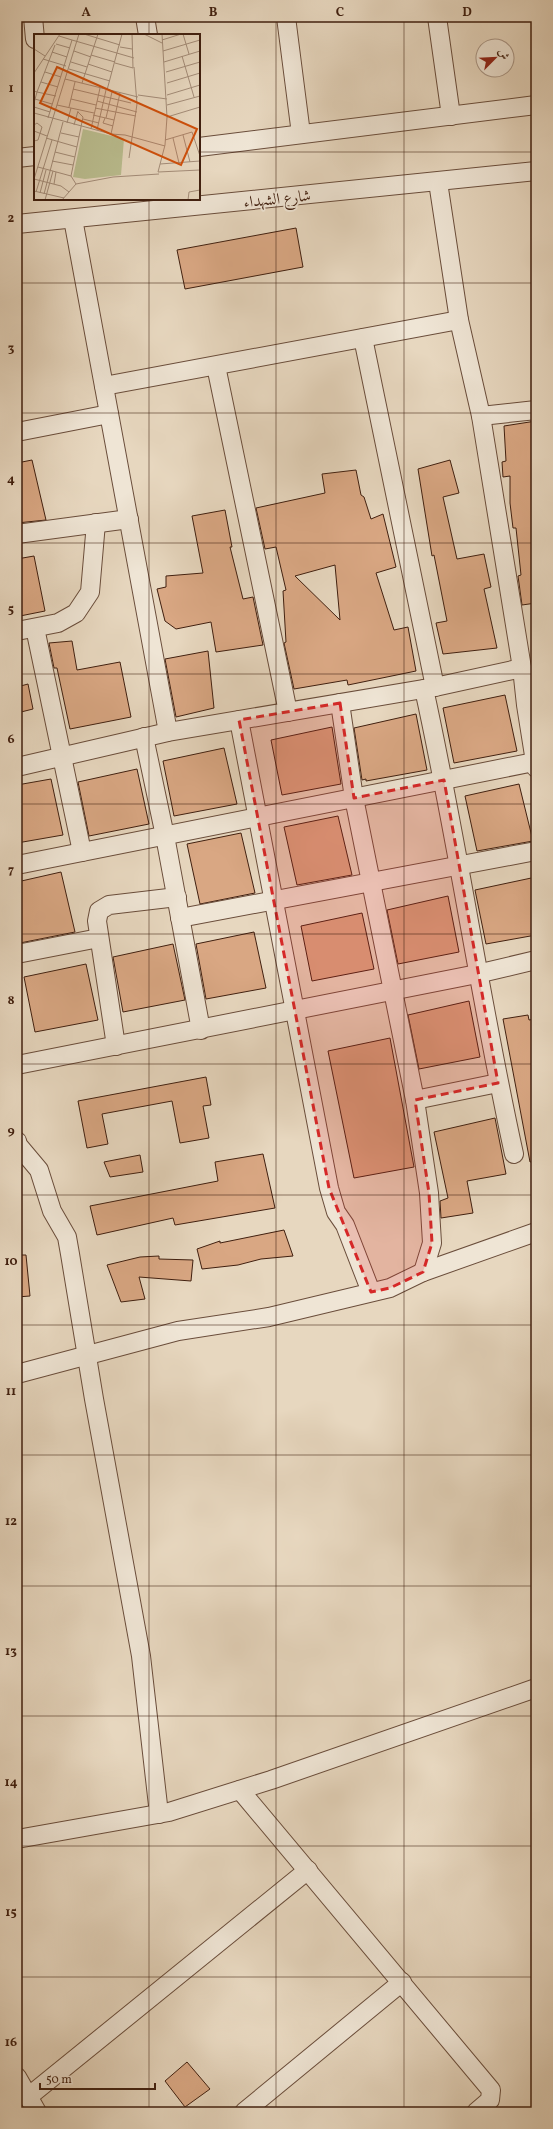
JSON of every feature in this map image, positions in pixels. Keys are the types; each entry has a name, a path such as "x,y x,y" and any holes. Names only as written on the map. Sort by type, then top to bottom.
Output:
{"street":[{"path":"33,17 35,34"},
{"path":"145,17 148,34"},
{"path":"286,17 301,134"},
{"path":"437,17 451,116"},
{"path":"200,147 536,105"},
{"path":"17,158 34,156"},
{"name":"شارع الشهداء","path":"17,224 174,204 438,182 536,171"},
{"path":"17,865 444,780 535,765 522,668 481,416 458,320 438,182"},
{"path":"73,218 168,732"},
{"path":"104,386 458,320"},
{"path":"363,338 430,688 477,974 498,1083 514,1154"},
{"path":"216,366 288,712"},
{"path":"481,416 536,410"},
{"path":"17,432 109,414"},
{"path":"17,534 129,519"},
{"path":"17,631 58,623 76,613 90,592 96,523"},
{"path":"35,628 82,852"},
{"path":"17,767 168,732 430,688 522,668"},
{"path":"340,703 354,798 415,1100 431,1219 432,1243 423,1272"},
{"path":"239,720 259,817 329,1188 336,1212 345,1225 371,1292"},
{"path":"144,738 177,897 201,1030"},
{"path":"180,918 275,902 370,882 536,851"},
{"path":"116,1046 99,938 97,921 99,912 109,905 177,897"},
{"path":"17,954 99,938"},
{"path":"17,1065 394,991 536,960"},
{"path":"415,1100 498,1083"},
{"path":"17,1141 18,1146 39,1170 52,1211 67,1237 88,1354 94,1399 142,1656 160,1814"},
{"path":"17,1374 178,1331 269,1317 390,1288 423,1272 536,1232"},
{"path":"17,1839 160,1814 240,1790 536,1688"},
{"path":"240,1790 491,2090 490,2100 476,2112"},
{"path":"17,2076 32,2104 308,1870"},
{"path":"244,2112 402,1982"}],"highlighted area":[{"path":"340,703 354,798 444,780 498,1083 415,1100 429,1193 432,1243 423,1272 390,1288 371,1292 329,1188 239,720"}],"building":[{"path":"296,228 303,267 185,289 177,250"},
{"path":"536,421 536,603 522,605 518,576 521,575 516,528 513,528 510,503 510,476 503,477 502,462 506,461 504,426"},
{"path":"32,460 46,520 17,523 17,511 19,511 17,498 17,463"},
{"path":"450,460 459,493 443,497 457,559 484,554 491,587 484,589 497,648 443,654 436,623 447,621 434,555 432,556 418,469"},
{"path":"356,470 361,495 364,497 371,519 383,514 396,567 376,573 394,630 408,627 416,671 348,685 347,680 294,689 284,643 286,642 283,591 286,590 276,547 265,549 256,508 325,493 322,474","holes":["335,565 340,620 295,576"]},
{"path":"225,510 232,547 230,547 243,599 253,597 263,645 216,652 211,622 176,629 165,621 157,589 166,587 166,576 203,573 192,516"},
{"path":"34,556 45,611 20,616 17,604 17,600 20,599 17,582 17,559"},
{"path":"72,641 77,670 120,662 131,717 70,729 57,668 54,668 49,643"},
{"path":"208,651 214,708 176,717 165,659"},
{"path":"28,684 33,709 17,713 17,687"},
{"path":"505,695 517,751 454,763 443,708"},
{"path":"416,714 427,770 366,781 366,779 362,780 354,728"},
{"path":"332,727 341,784 282,795 271,740"},
{"path":"224,748 237,804 174,816 163,761"},
{"path":"137,769 149,824 89,836 78,782"},
{"path":"51,779 63,835 17,843 17,785"},
{"path":"519,784 533,841 477,851 465,796"},
{"path":"338,816 352,875 297,885 284,827"},
{"path":"241,833 255,893 200,904 187,844"},
{"path":"61,872 75,932 20,943 17,930 17,882"},
{"path":"536,877 536,935 486,944 475,890"},
{"path":"448,896 459,952 398,964 387,910"},
{"path":"362,913 374,969 312,981 301,926"},
{"path":"254,932 266,988 206,999 196,944"},
{"path":"173,944 185,1000 123,1012 113,957"},
{"path":"86,964 98,1020 35,1032 24,977"},
{"path":"469,1001 480,1057 419,1069 408,1015"},
{"path":"528,1015 529,1020 536,1019 536,1161 530,1162 503,1019"},
{"path":"390,1038 414,1167 354,1178 328,1051"},
{"path":"206,1077 211,1105 203,1106 209,1138 180,1143 172,1101 102,1114 108,1144 87,1148 78,1101"},
{"path":"495,1118 506,1174 467,1181 473,1213 441,1218 440,1201 448,1198 434,1132"},
{"path":"263,1154 275,1208 175,1225 173,1218 97,1235 90,1206 218,1181 215,1162"},
{"path":"140,1155 143,1172 110,1177 104,1162"},
{"path":"284,1230 293,1256 261,1259 238,1265 202,1269 197,1249 220,1241 220,1243"},
{"path":"17,1255 26,1255 30,1296 17,1297"},
{"path":"159,1256 159,1259 193,1260 191,1281 139,1277 145,1299 121,1302 107,1265 140,1257"},
{"path":"187,2062 210,2089 185,2107 165,2081"}]}
